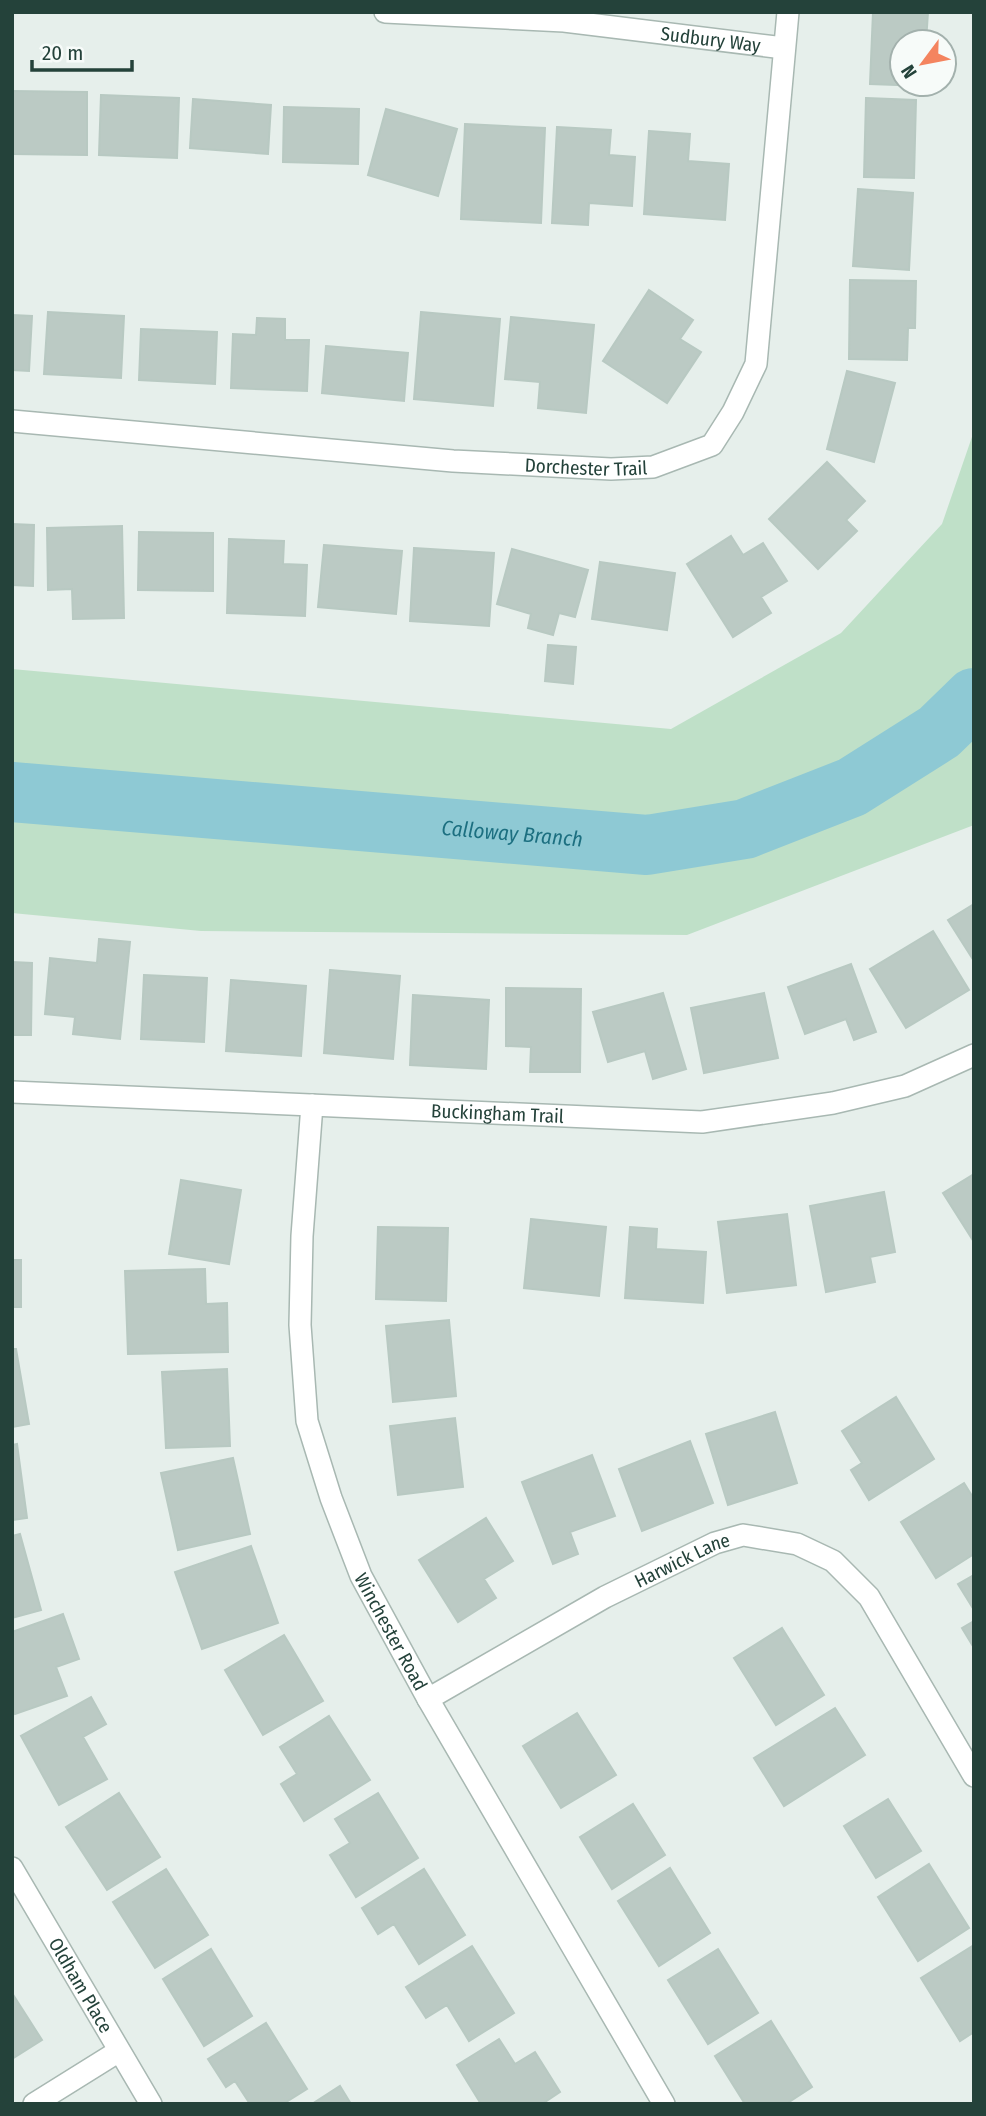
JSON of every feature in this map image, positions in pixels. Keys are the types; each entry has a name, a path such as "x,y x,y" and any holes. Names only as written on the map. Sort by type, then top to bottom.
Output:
{"street":[{"name":"Sudbury Way","path":"385,12 564,21 785,48"},
{"name":"Dorchester Trail","path":"12,421 453,461 611,469 653,467 712,445 733,412 756,364 788,12"},
{"name":"Buckingham Trail","path":"12,1092 702,1122 833,1103 905,1087 974,1055"},
{"name":"Winchester Road","path":"312,1105 302,1236 300,1325 307,1421 331,1498 361,1576 428,1699 664,2104"},
{"name":"Harwick Lane","path":"428,1699 605,1597 715,1543 743,1535 797,1545 833,1561 869,1597 974,1776"},
{"name":"Oldham Place","path":"12,1868 151,2104"},
{"path":"34,2104 119,2051"}],"green space":[{"path":"974,431 974,825 687,935 201,931 12,913 12,669 671,729 841,633 942,524"}],"building":[{"path":"873,12 928,12 927,28 888,28 888,85 870,84"},
{"path":"12,91 87,92 87,155 12,154"},
{"path":"101,95 179,98 177,158 99,155"},
{"path":"866,98 916,100 914,178 864,177"},
{"path":"193,99 271,105 268,154 190,148"},
{"path":"284,107 359,109 358,164 283,162"},
{"path":"386,109 457,129 438,196 368,175"},
{"path":"465,124 545,128 541,223 461,219"},
{"path":"557,127 611,130 609,155 635,157 632,206 589,203 588,225 552,223"},
{"path":"649,131 690,134 688,161 729,164 725,220 644,214"},
{"path":"858,189 913,193 909,270 853,266"},
{"path":"850,280 916,281 915,328 908,328 907,360 849,359"},
{"path":"649,290 693,320 680,339 701,352 667,403 603,361"},
{"path":"48,312 124,316 121,378 44,374"},
{"path":"421,312 500,319 493,406 414,399"},
{"path":"12,315 32,316 29,371 12,370"},
{"path":"511,317 594,325 586,413 538,408 540,382 505,379"},
{"path":"257,318 285,319 285,340 309,340 307,391 231,388 233,334 256,335"},
{"path":"141,329 217,332 215,384 139,380"},
{"path":"326,346 408,353 404,401 322,393"},
{"path":"847,371 895,383 874,462 827,449"},
{"path":"827,462 865,501 846,520 857,531 818,569 769,519"},
{"path":"12,524 34,525 33,586 12,585"},
{"path":"122,526 124,618 73,619 72,589 48,590 47,528"},
{"path":"139,532 213,533 213,591 138,590"},
{"path":"731,536 743,555 763,543 787,581 761,597 771,613 733,637 687,564"},
{"path":"229,539 284,541 283,564 307,565 305,616 227,613"},
{"path":"324,545 402,551 396,614 318,607"},
{"path":"414,548 494,553 489,626 410,621"},
{"path":"512,549 588,570 575,617 559,613 553,635 528,628 531,614 497,604"},
{"path":"600,562 675,573 667,630 592,619"},
{"path":"548,645 576,647 573,684 545,681"},
{"path":"974,904 974,961 948,920"},
{"path":"933,931 969,990 906,1028 870,969"},
{"path":"99,939 130,942 120,1039 73,1034 75,1017 45,1014 50,958 97,963"},
{"path":"12,962 32,963 31,1035 12,1035"},
{"path":"851,964 876,1032 854,1040 846,1019 805,1034 788,987"},
{"path":"330,970 400,976 393,1059 324,1053"},
{"path":"144,975 207,978 204,1042 141,1039"},
{"path":"231,980 306,986 301,1056 226,1051"},
{"path":"506,988 581,989 580,1072 530,1072 531,1047 506,1046"},
{"path":"663,993 686,1069 653,1079 645,1051 608,1062 593,1012"},
{"path":"764,993 778,1058 704,1073 691,1008"},
{"path":"413,995 489,1000 486,1069 410,1065"},
{"path":"974,1174 974,1242 943,1193"},
{"path":"181,1180 241,1190 229,1264 169,1254"},
{"path":"884,1192 895,1252 870,1257 875,1282 826,1292 810,1206"},
{"path":"787,1214 796,1285 727,1293 718,1222"},
{"path":"531,1219 606,1227 599,1296 524,1288"},
{"path":"378,1227 448,1228 446,1301 376,1299"},
{"path":"630,1227 657,1229 656,1249 706,1252 703,1303 625,1298"},
{"path":"12,1260 21,1260 21,1307 12,1307"},
{"path":"205,1269 206,1304 227,1303 228,1352 128,1354 125,1271"},
{"path":"449,1320 456,1396 393,1402 386,1326"},
{"path":"12,1349 16,1349 29,1424 12,1427"},
{"path":"227,1369 230,1446 166,1448 162,1372"},
{"path":"896,1397 934,1459 869,1500 851,1470 862,1463 842,1431"},
{"path":"775,1412 797,1483 728,1505 706,1434"},
{"path":"455,1418 463,1487 398,1495 390,1426"},
{"path":"690,1441 713,1503 642,1531 619,1469"},
{"path":"17,1444 27,1518 12,1520 12,1445"},
{"path":"592,1455 615,1516 570,1532 578,1554 553,1564 522,1482"},
{"path":"233,1458 250,1534 178,1550 161,1473"},
{"path":"964,1483 974,1499 974,1554 936,1578 901,1522"},
{"path":"486,1518 513,1561 484,1579 496,1598 458,1622 419,1560"},
{"path":"20,1534 41,1610 12,1618 12,1536"},
{"path":"251,1546 278,1623 202,1649 175,1572"},
{"path":"974,1575 974,1610 958,1584"},
{"path":"63,1614 79,1659 56,1667 67,1696 15,1714 12,1707 12,1632"},
{"path":"974,1621 974,1648 962,1628"},
{"path":"782,1628 824,1695 776,1725 734,1658"},
{"path":"284,1635 323,1701 263,1735 225,1670"},
{"path":"91,1697 106,1724 83,1737 107,1779 59,1805 21,1736"},
{"path":"835,1708 865,1755 784,1806 754,1758"},
{"path":"577,1713 616,1775 561,1808 523,1746"},
{"path":"329,1716 370,1780 304,1821 281,1784 297,1774 280,1747"},
{"path":"119,1793 160,1857 107,1890 66,1827"},
{"path":"378,1793 418,1858 356,1897 330,1855 350,1843 335,1819"},
{"path":"888,1799 921,1851 876,1878 844,1826"},
{"path":"633,1804 665,1855 612,1889 580,1837"},
{"path":"929,1864 969,1928 918,1961 878,1897"},
{"path":"670,1868 710,1933 659,1966 618,1901"},
{"path":"166,1869 208,1935 155,1968 113,1902"},
{"path":"424,1869 465,1935 419,1964 394,1924 378,1934 362,1908"},
{"path":"974,1945 974,2032 960,2041 921,1978"},
{"path":"472,1946 514,2013 469,2041 447,2005 426,2018 406,1987"},
{"path":"211,1949 252,2016 204,2046 163,1979"},
{"path":"718,1949 758,2013 708,2044 668,1980"},
{"path":"12,1993 42,2040 12,2059"},
{"path":"771,2021 812,2087 786,2104 745,2104 715,2056"},
{"path":"266,2023 307,2089 283,2104 250,2104 235,2081 226,2087 208,2059"},
{"path":"499,2039 515,2064 535,2052 560,2092 542,2104 481,2104 457,2065"},
{"path":"340,2086 351,2104 312,2104"}],"waterway":[{"name":"Calloway Branch","path":"12,792 647,845 745,829 852,787 939,732 974,698"}]}
